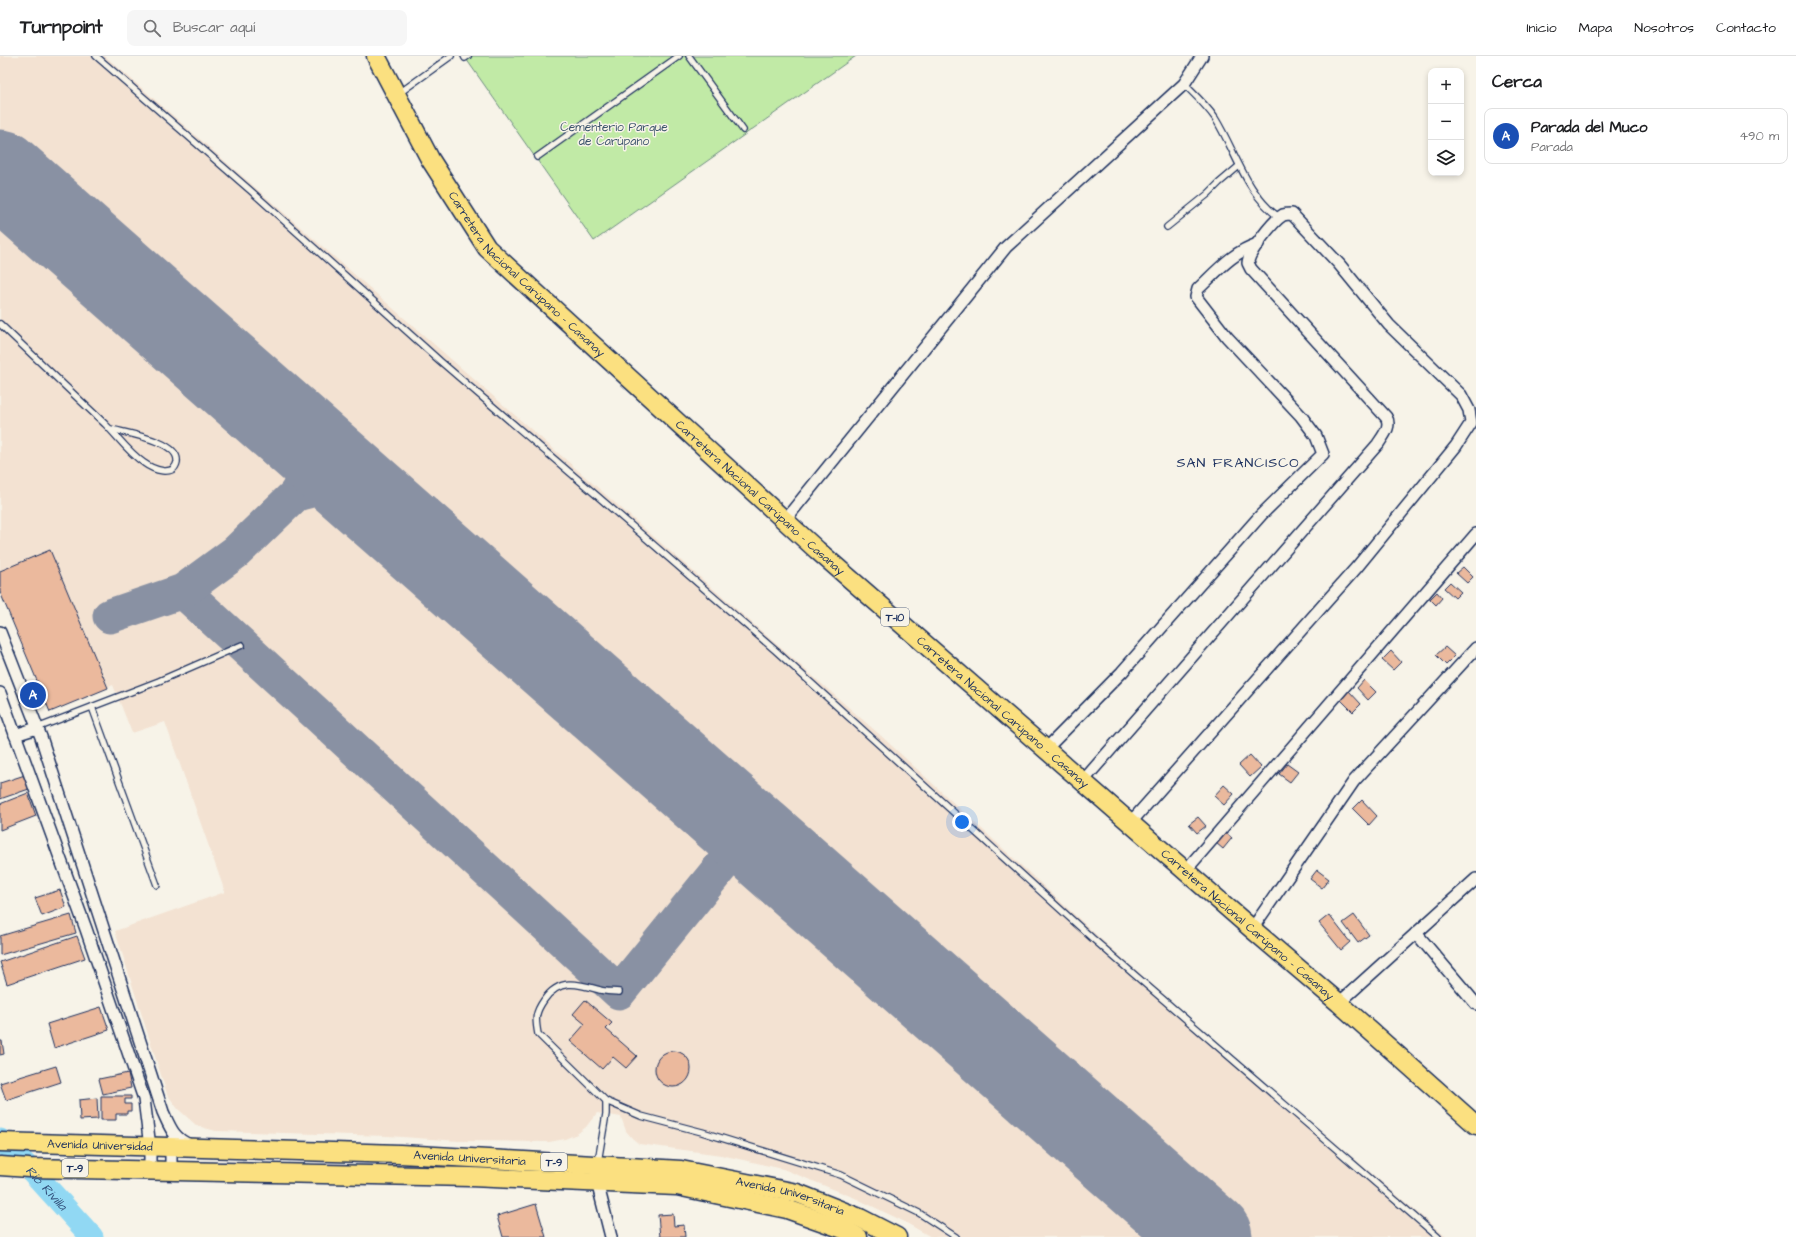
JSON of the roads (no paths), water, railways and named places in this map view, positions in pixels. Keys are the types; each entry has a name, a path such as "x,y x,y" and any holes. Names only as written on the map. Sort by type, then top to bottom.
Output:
{"highway":[{"name":"Carretera Nacional Carúpano - Casanay","path":"376,56 430,160 487,248 785,520 1252,929 1339,1003 1476,1125"},
{"name":"Avenida Universidad","path":"0,1142 150,1147 171,1139 199,1149"},
{"name":"Avenida Universitaria","path":"199,1149 400,1154 598,1164 681,1170 797,1193 860,1218 897,1237"},
{"name":"Avenida Universidad","path":"0,1166 29,1168 171,1170"},
{"name":"Avenida Universitaria","path":"171,1170 471,1177 677,1186 787,1209 846,1230 858,1237"}],"street":[{"path":"785,520 1006,247 1184,84 1202,56"},
{"path":"1083,781 1378,444 1389,425 1389,421 1386,417 1251,269 1248,263 1248,259 1258,244 1280,218 1285,214 1292,214 1339,264 1389,325 1461,395 1469,410 1471,423 1456,446 1358,567 1131,822"},
{"path":"1046,749 1122,672 1261,515 1323,454 1316,436 1301,416 1227,337 1196,297 1198,289 1237,253 1248,246 1258,244"},
{"path":"1186,870 1476,534"},
{"path":"0,632 37,728 163,1112 171,1139 171,1170"},
{"path":"1252,929 1354,781 1476,648"},
{"path":"0,693 86,928 144,1099 150,1147 150,1169"},
{"path":"15,735 37,728"},
{"path":"1339,1003 1476,879"},
{"path":"86,928 102,923"},
{"path":"1416,933 1476,1004"},
{"path":"598,1164 596,1182 611,1237"}],"lane":[{"path":"96,56 251,191 440,361 596,494 776,651 1092,938 1438,1237"},
{"path":"396,95 451,56"},
{"path":"464,56 465,58 468,56"},
{"path":"537,157 679,56"},
{"path":"689,56 743,130"},
{"path":"1184,84 1205,105 1215,118 1239,166 1260,200 1268,210 1280,218"},
{"path":"1167,227 1203,199 1239,166"},
{"path":"0,324 110,429 143,463 162,471 170,470 175,466 177,461 174,451 167,446 157,441 110,429"},
{"path":"37,728 202,664 242,645"},
{"path":"92,706 157,884"},
{"path":"619,992 602,991 583,984 559,986 544,1000 538,1010 535,1020 538,1034 606,1101 641,1116 702,1132 841,1175 919,1213 956,1237"},
{"path":"598,1164 606,1114 606,1101"}],"waterway":[{"name":"Río Rivilla","path":"0,1140 29,1168 92,1237"}],"place":[{"name":"Parada del Muco","path":"33,695"}],"district":[{"name":"SAN FRANCISCO","path":"1238,462"}],"park label":[{"name":"Cementerio Parque de Carúpano","path":"614,134"}]}
